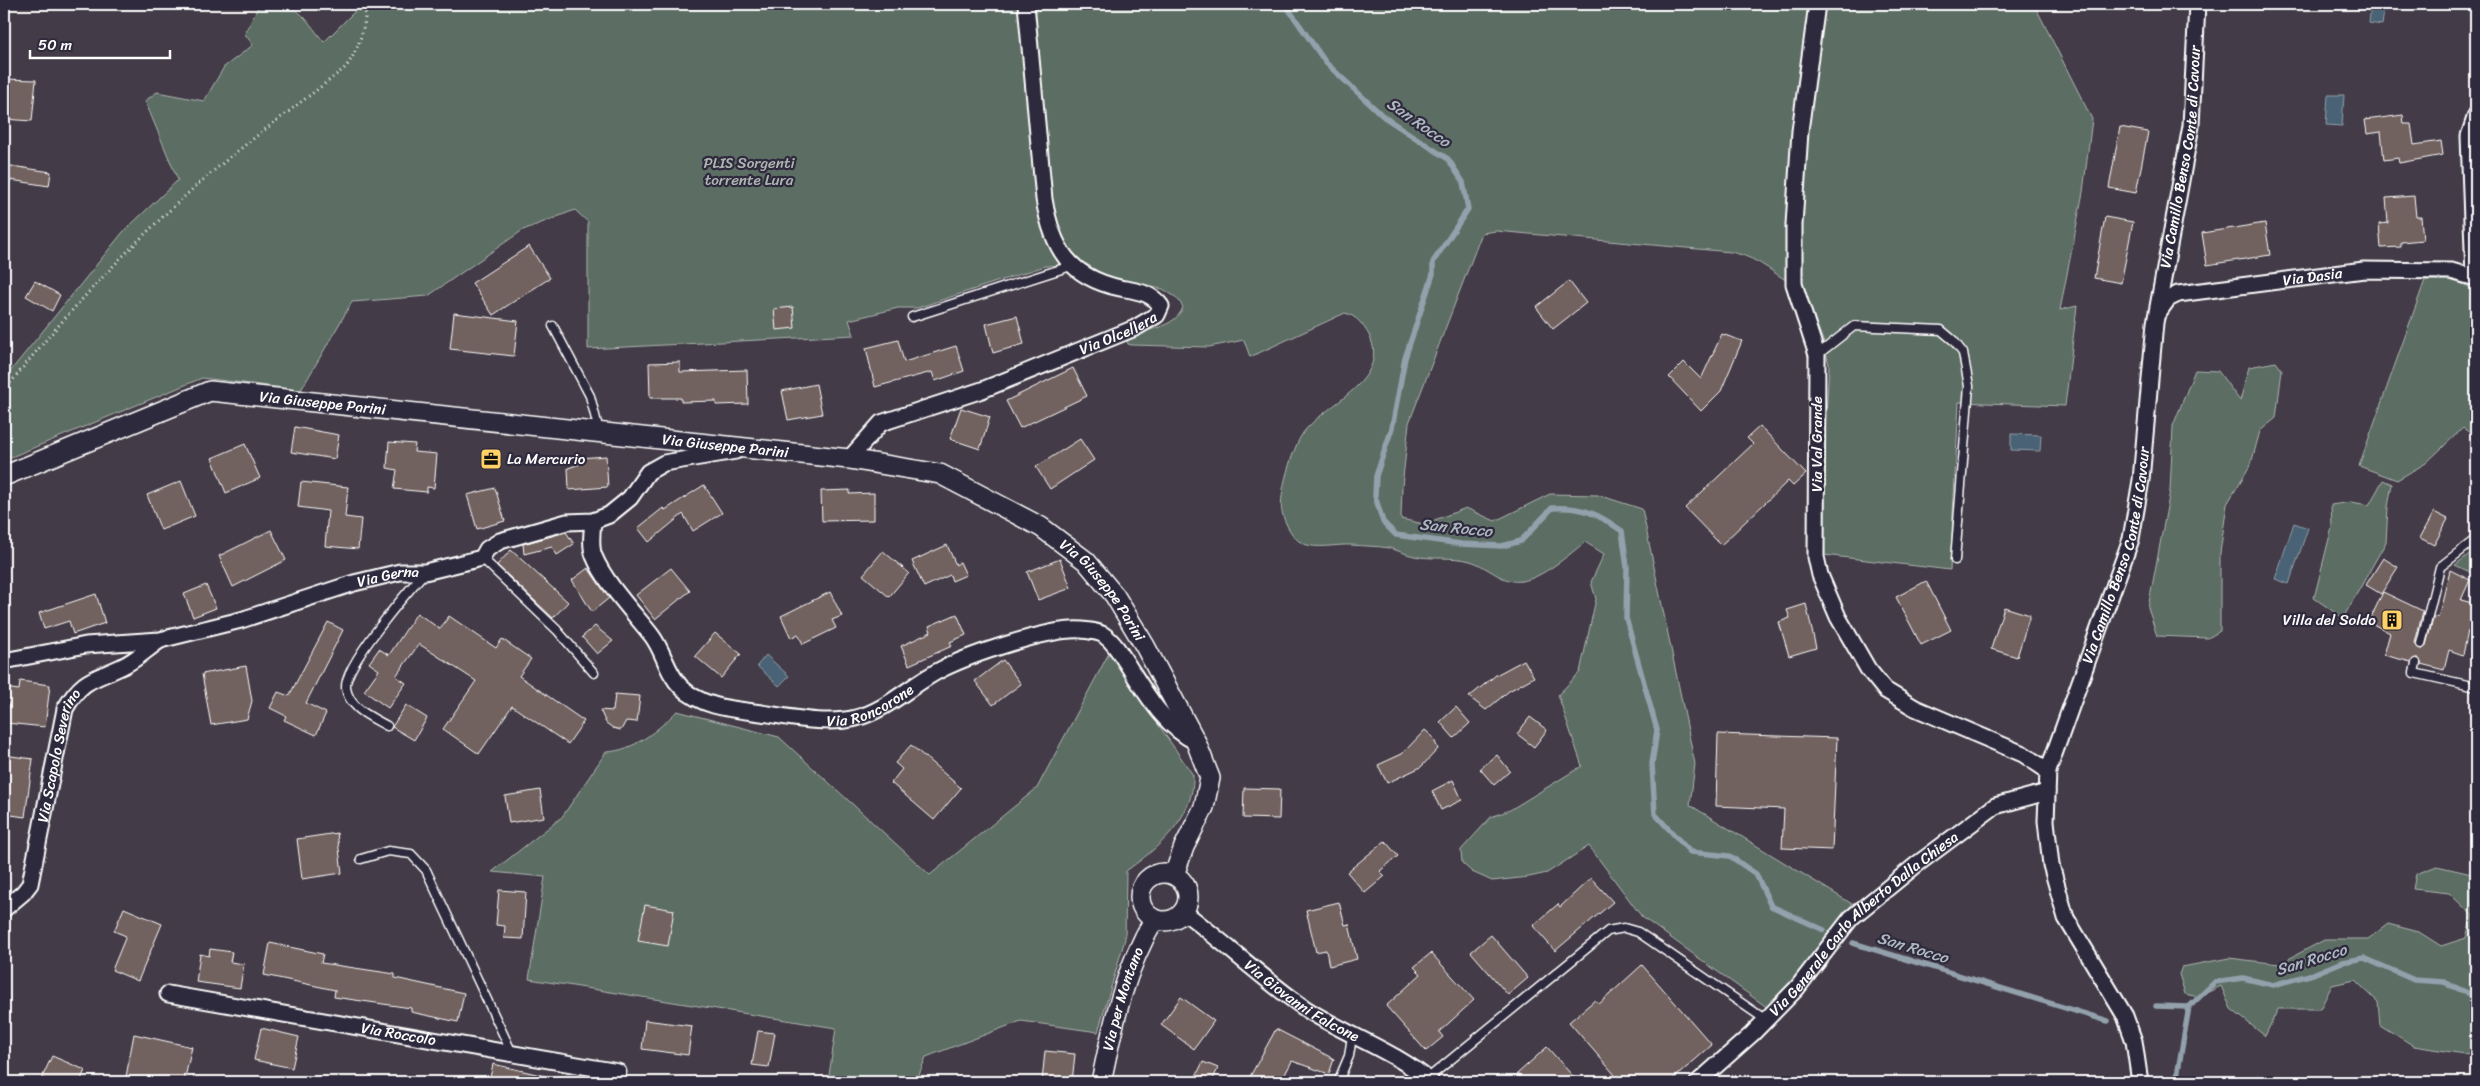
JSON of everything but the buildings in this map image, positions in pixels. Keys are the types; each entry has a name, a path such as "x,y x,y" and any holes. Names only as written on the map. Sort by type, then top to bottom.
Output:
{"street":[{"name":"Via Olcellera","path":"848,459 880,423 982,390 1135,328 1158,315 1161,306 1157,300 1145,292 1103,284 1079,271 1062,254 1049,229 1044,199 1026,4"},
{"name":"Via Val Grande","path":"1818,4 1800,131 1794,225 1794,284 1817,355 1816,557 1820,575 1838,617 1868,669 1885,690 1915,708 2023,754 2048,771"},
{"name":"Via Camillo Benso Conte di Cavour","path":"2140,1082 2134,1041 2125,1016 2066,918 2052,865 2046,821 2048,771 2132,539 2141,480 2155,323 2191,126 2197,4"},
{"path":"2475,278 2469,136 2476,115"},
{"name":"Via Dasia","path":"2158,314 2168,299 2178,294 2364,270 2451,271 2475,278"},
{"name":"Via Giuseppe Parini","path":"4,476 210,391 848,459 940,474 1041,527 1086,561 1115,596 1145,646 1196,742 1210,778 1204,807 1184,847 1174,875"},
{"name":"Via Gerna","path":"4,661 86,645 160,640 241,620 354,583 400,572 425,572 482,558 487,549 500,541 567,522 593,521 609,515 630,498 648,472 664,463 747,449"},
{"name":"Via Roncorone","path":"593,521 594,556 606,576 655,640 670,668 672,677 683,689 707,704 820,720 850,719 876,710 942,669 989,650 1046,634 1080,630 1100,633 1114,644 1152,704 1181,735 1196,742"},
{"name":"Via Scapolo Severino","path":"4,909 23,893 30,884 65,709 71,698 95,676 124,666 160,640"},
{"name":"Via Generale Carlo Alberto Dalla Chiesa","path":"1698,1082 1766,1020 1797,988 1851,918 1916,865 1995,806 2047,792"},
{"path":"1163,872 1174,875 1183,881 1188,891 1188,902 1184,912 1175,919 1165,922 1154,920 1145,914 1140,904 1140,893 1144,882 1153,875 1163,872"},
{"name":"Via Giovanni Falcone","path":"1184,912 1306,1008 1352,1036 1397,1058 1429,1080"},
{"name":"Via per Montano","path":"1101,1082 1117,1009 1138,946 1154,920"},
{"name":"Via Roccolo","path":"168,994 618,1072 616,1082"}],"lane":[{"path":"912,317 1074,265"},
{"path":"553,326 590,396 600,433"},
{"path":"1817,355 1854,326 1941,330 1953,340 1963,353 1969,386 1955,560"},
{"path":"2421,644 2440,567 2476,539"},
{"path":"482,558 557,630 594,673"},
{"path":"387,726 362,713 352,701 346,688 349,672 365,648 425,572"},
{"path":"2416,663 2414,673 2476,687"},
{"path":"361,859 388,851 411,854 426,870 512,1054"},
{"path":"1429,1080 1608,931 1624,928 1638,932 1766,1020"},
{"path":"1338,1082 1349,1056 1352,1036"}],"path":[{"path":"4,391 35,352 119,258 196,186 346,67 356,51 365,24 366,4"}],"green space":[{"name":"PLIS Sorgenti torrente Lura","path":"263,4 285,6 300,13 324,42 362,4 2034,4 2092,119 2083,192 2060,310 2077,306 2065,406 1959,402 1950,570 1824,555 1819,531 1829,365 1824,343 1803,289 1760,263 1731,252 1496,231 1482,233 1409,423 1402,487 1401,519 1424,524 1466,508 1495,521 1550,494 1598,495 1642,509 1695,764 1690,805 1852,904 1772,1011 1642,917 1589,846 1547,873 1529,877 1492,881 1472,872 1462,863 1461,850 1491,817 1510,810 1582,766 1558,695 1580,672 1596,599 1591,582 1604,554 1585,542 1547,571 1530,579 1515,581 1508,580 1470,561 1421,557 1389,548 1345,545 1313,546 1299,541 1287,525 1281,504 1287,471 1295,449 1303,433 1352,391 1371,366 1374,351 1369,335 1362,324 1349,314 1345,313 1250,357 1244,340 1209,347 1131,345 1128,344 1126,336 1167,324 1174,320 1183,307 1177,298 1163,289 1112,281 1087,264 1045,266 917,308 898,308 849,320 854,335 588,349 588,222 575,210 523,230 428,296 352,302 301,390 202,378 4,460 4,379 123,232 178,180 145,101 157,92 204,101 224,67 253,45 245,34 258,7"},
{"path":"2425,280 2453,280 2476,290 2476,437 2463,428 2426,463 2397,480 2359,466"},
{"path":"2276,362 2282,370 2276,418 2260,431 2251,464 2227,504 2220,553 2220,631 2208,638 2157,636 2148,608 2170,491 2173,426 2195,370 2218,371 2240,401 2249,367"},
{"path":"2383,480 2392,484 2388,507 2386,542 2343,618 2314,598 2332,527 2331,505 2351,502 2369,505"},
{"path":"2476,549 2476,575 2455,565"},
{"path":"1109,653 1193,775 1192,791 1188,805 1181,818 1162,842 1126,871 1125,939 1098,1032 1021,1021 926,1057 916,1082 828,1082 836,1028 529,979 545,877 492,872 562,817 606,752 616,751 636,744 654,732 677,711 779,737 930,875 1037,788"},
{"path":"2437,866 2476,875 2476,1052 2464,1054 2414,1046 2380,1025 2378,1002 2355,980 2332,985 2320,1009 2278,1009 2265,1036 2231,1009 2221,986 2198,997 2185,994 2179,974 2182,967 2229,958 2279,964 2326,939 2368,939 2388,924 2419,932 2441,946 2466,938 2472,915 2449,893 2413,889 2416,874"}],"water":[{"path":"2371,4 2385,4 2382,25 2369,23"},
{"path":"2328,95 2344,95 2342,126 2326,125"},
{"path":"2011,434 2041,435 2040,451 2011,450"},
{"path":"2294,523 2308,528 2289,584 2275,579"},
{"path":"766,655 789,676 779,686 757,666"}],"waterway":[{"name":"San Rocco","path":"1285,4 1326,63 1384,117 1448,159 1463,182 1468,209 1433,262 1433,274 1405,358 1392,428 1376,476 1375,496 1383,522 1396,535 1461,544 1502,546 1521,541 1552,508 1573,508 1590,512 1622,531 1627,567 1626,618 1657,730 1652,764 1655,814 1690,852 1730,856 1756,874 1771,906 1824,930"},
{"name":"San Rocco","path":"1853,943 2108,1021"},
{"name":"San Rocco","path":"2156,1006 2189,1007 2215,982 2243,978 2273,985 2313,974 2342,962 2364,958 2414,980 2444,982 2476,997"},
{"path":"2176,1082 2189,1007"}],"place":[{"name":"La Mercurio","path":"491,459"},
{"name":"Villa del Soldo","path":"2392,620"}]}
